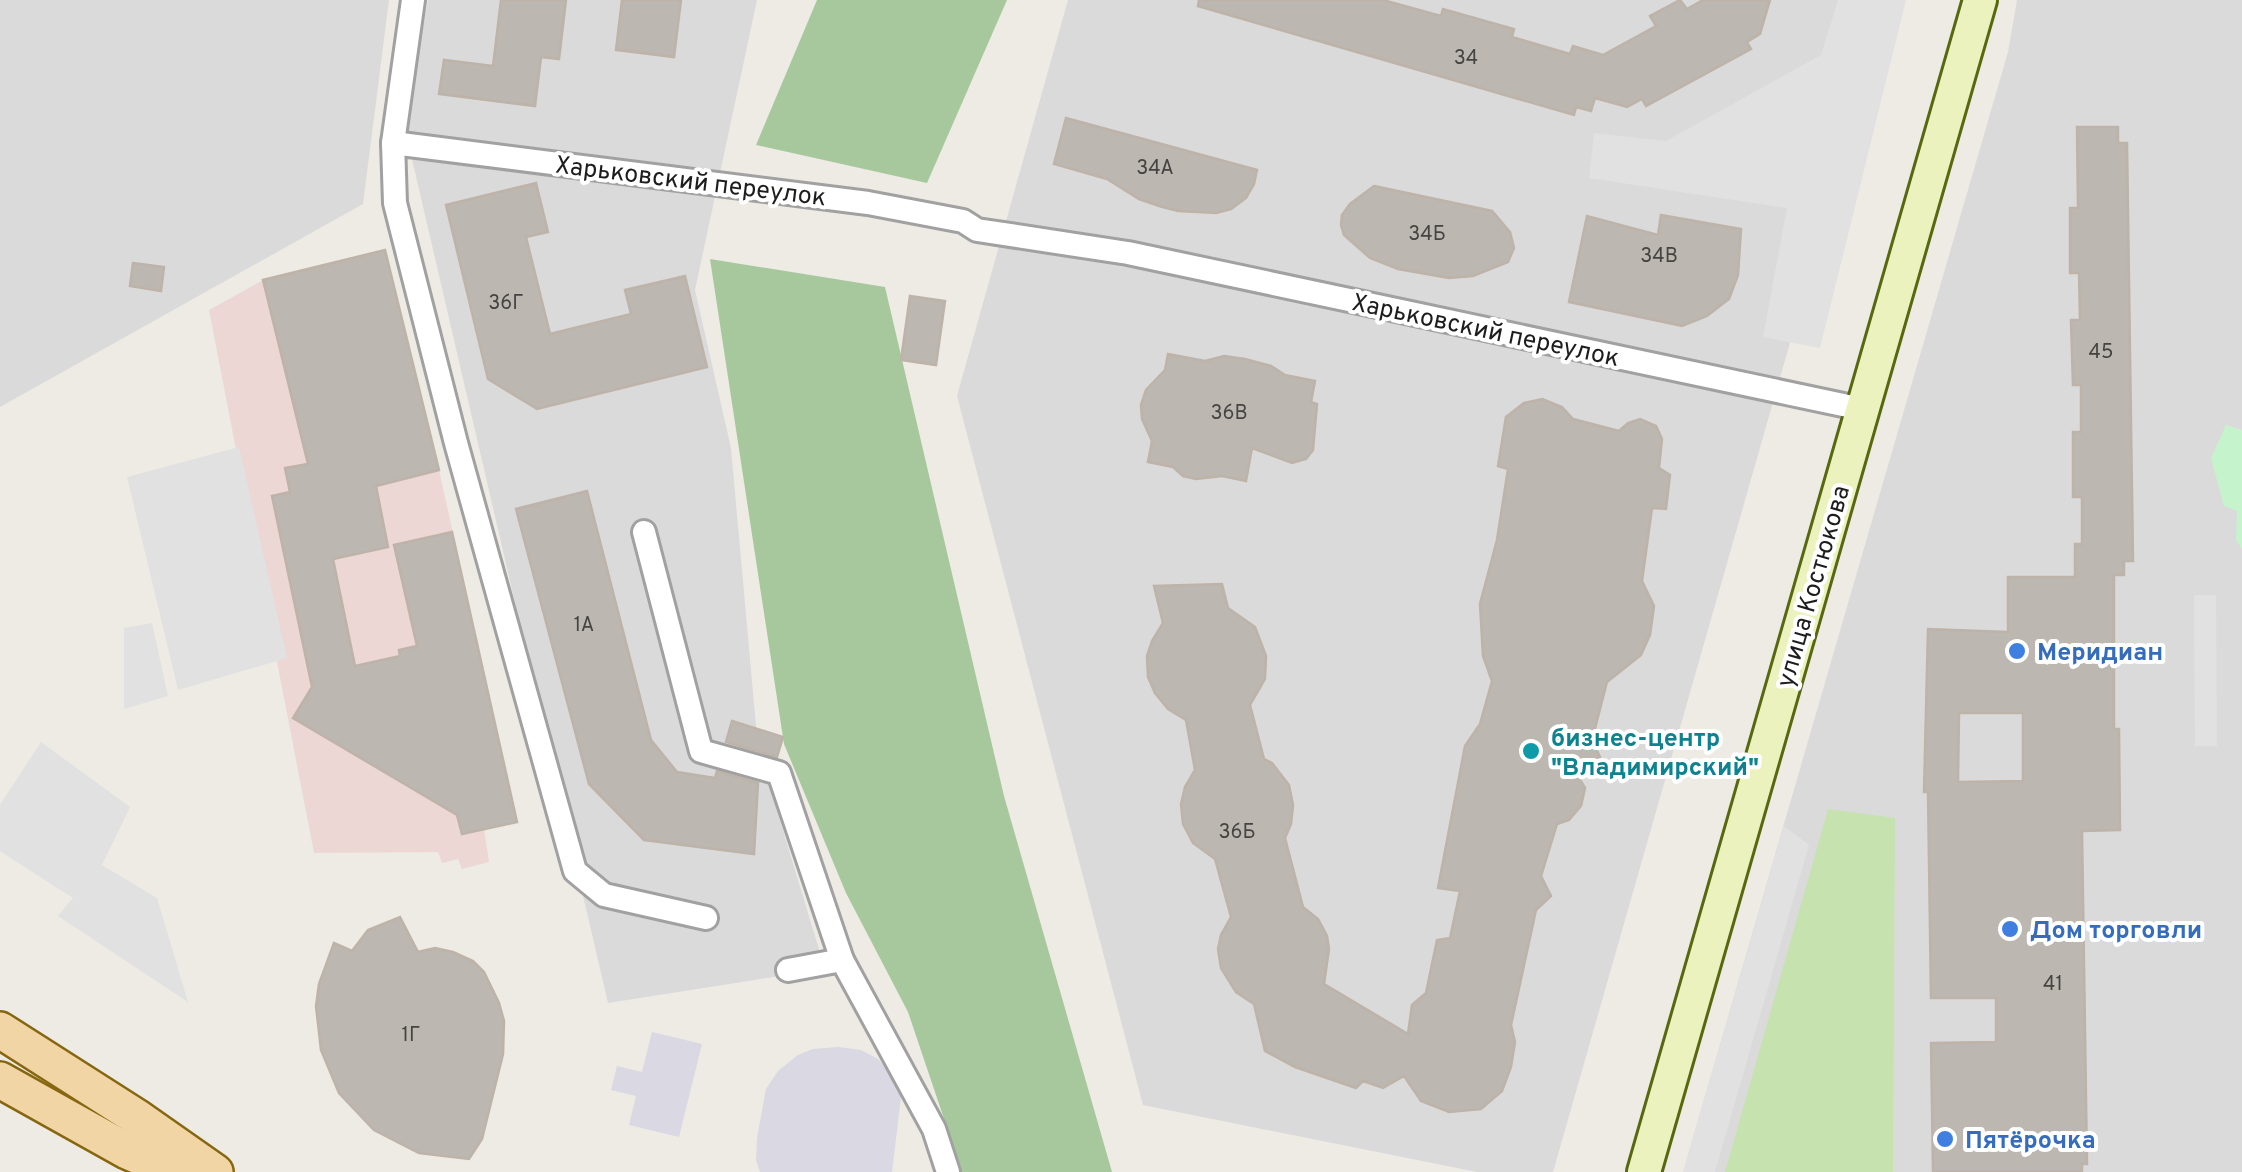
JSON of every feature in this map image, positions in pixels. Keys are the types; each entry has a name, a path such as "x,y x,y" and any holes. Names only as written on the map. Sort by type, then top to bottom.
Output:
{"main road":[{"name":"улица Костюкова","path":"1644,1172 1980,0"},
{"path":"0,1030 215,1172"},
{"path":"0,1080 127,1150 176,1172"}],"street":[{"path":"413,0 393,143 395,204 456,443 574,871 604,895 706,918"},
{"name":"Харьковский переулок","path":"393,143 868,203 963,222 977,230 1128,254 1862,410"},
{"path":"644,532 701,750 779,772 842,960 934,1129 948,1172"},
{"path":"788,970 842,960"}],"shaded area":[{"path":"0,0 389,0 363,204 0,407"},
{"path":"428,0 757,0 695,290 731,448 758,748 825,969 608,1003 405,129"},
{"path":"1068,0 1888,0 1553,1172 1477,1172 1143,1105 957,396"},
{"path":"1838,0 1906,0 1820,348 1763,337 1787,208 1589,178 1594,133 1666,141 1821,55"},
{"path":"2017,0 2242,0 2242,1172 1683,1172 2008,52"},
{"path":"385,250 439,470 517,822 484,829 489,862 462,869 458,859 442,863 438,852 314,853 209,310 263,280"},
{"path":"239,447 287,658 178,690 127,477"},
{"path":"2194,595 2216,595 2217,746 2195,746"},
{"path":"152,623 168,696 124,709 124,628"},
{"path":"41,742 130,807 102,865 157,898 188,1002 58,916 73,898 0,851 0,805"},
{"path":"1784,826 1809,845 1715,1172 1683,1172"},
{"path":"652,1032 702,1044 679,1137 629,1125 636,1096 611,1090 617,1066 642,1072"},
{"path":"838,1047 861,1050 878,1059 892,1074 901,1097 892,1172 760,1172 757,1138 766,1089 778,1071 798,1055"}],"green space":[{"path":"817,0 1007,0 927,183 756,145"},
{"path":"710,259 885,287 1004,796 1112,1172 962,1172 908,1012 846,893 784,744"},
{"path":"2226,425 2242,430 2242,549 2236,540 2237,511 2224,506 2211,458"},
{"path":"1828,809 1895,818 1893,1172 1725,1172"}],"building":[{"path":"501,0 566,0 559,59 541,57 535,106 439,94 444,60 493,66"},
{"path":"622,0 681,0 674,57 616,50"},
{"path":"1199,0 1383,0 1441,16 1443,9 1514,29 1512,37 1570,54 1573,46 1603,55 1656,26 1650,16 1680,0 1687,9 1703,0 1770,0 1760,34 1747,42 1751,49 1646,106 1642,99 1627,107 1595,98 1591,111 1576,107 1574,115 1198,6"},
{"path":"1066,118 1257,170 1254,184 1246,198 1231,209 1216,213 1178,211 1139,199 1107,179 1054,164"},
{"path":"2077,127 2118,127 2118,143 2127,143 2133,561 2124,561 2124,575 2114,575 2114,729 2119,729 2120,830 2082,831 2087,1164 2082,1164 2082,1172 1933,1172 1931,1043 1996,1042 1996,998 1931,998 1928,792 1924,792 1928,629 2008,632 2008,577 2075,577 2075,544 2082,544 2082,497 2073,497 2073,432 2081,432 2081,385 2073,385 2071,320 2080,320 2079,273 2070,273 2070,208 2078,208","holes":["1959,713 2023,713 2023,781 1958,782"]},
{"path":"536,183 548,232 526,237 550,334 631,314 625,290 685,276 707,367 537,409 488,379 446,205"},
{"path":"1374,186 1492,211 1510,232 1514,248 1508,262 1473,276 1449,278 1398,269 1370,258 1344,235 1341,225 1342,215 1350,204"},
{"path":"1661,215 1741,229 1738,275 1729,299 1707,316 1682,326 1569,302 1587,216 1658,235"},
{"path":"385,250 439,470 376,486 388,547 333,559 355,666 400,656 399,650 417,646 394,545 452,532 517,822 462,834 457,815 293,718 312,687 272,496 290,492 285,468 308,464 263,280"},
{"path":"133,263 164,267 161,291 130,286"},
{"path":"910,296 945,301 936,365 901,360"},
{"path":"1168,354 1205,361 1224,356 1245,359 1271,366 1285,375 1315,381 1311,402 1317,404 1313,450 1306,459 1292,463 1252,448 1246,481 1222,476 1196,479 1183,476 1173,467 1148,462 1152,441 1142,419 1141,405 1146,390 1165,370"},
{"name":"бизнес-центр \"Владимирский\"","path":"1542,399 1562,407 1573,419 1619,431 1640,419 1656,426 1662,439 1659,468 1670,475 1666,509 1652,508 1642,581 1654,606 1650,635 1641,655 1607,682 1592,740 1600,757 1578,776 1585,788 1581,806 1569,820 1557,824 1541,876 1551,896 1536,910 1511,1025 1515,1042 1511,1067 1502,1091 1481,1109 1449,1112 1421,1101 1404,1076 1383,1088 1363,1081 1356,1088 1295,1067 1265,1051 1254,1004 1236,992 1221,968 1218,949 1231,917 1215,859 1193,843 1183,824 1181,804 1195,770 1186,720 1168,709 1148,677 1147,656 1163,623 1154,586 1222,584 1228,608 1255,627 1266,656 1265,679 1250,705 1264,759 1289,785 1293,805 1285,838 1303,907 1318,919 1327,936 1324,984 1408,1034 1412,1005 1426,993 1437,940 1450,938 1460,891 1438,888 1465,746 1480,724 1492,681 1483,656 1480,604 1497,540 1508,469 1498,466 1506,417 1524,403"},
{"path":"587,491 651,740 677,772 715,778 717,771 758,783 754,854 644,840 589,784 516,509"},
{"path":"732,721 783,737 777,757 726,742"},
{"path":"400,917 418,952 435,948 473,961 484,972 499,1003 504,1021 503,1054 482,1139 469,1159 419,1153 374,1130 339,1093 321,1050 316,1006 319,984 334,943 352,951 368,930"}],"place":[{"name":"Меридиан","path":"2017,651"},
{"name":"бизнес-центр \"Владимирский\"","path":"1531,751"},
{"name":"Дом торговли","path":"2010,929"},
{"name":"Пятёрочка","path":"1945,1139"}]}
